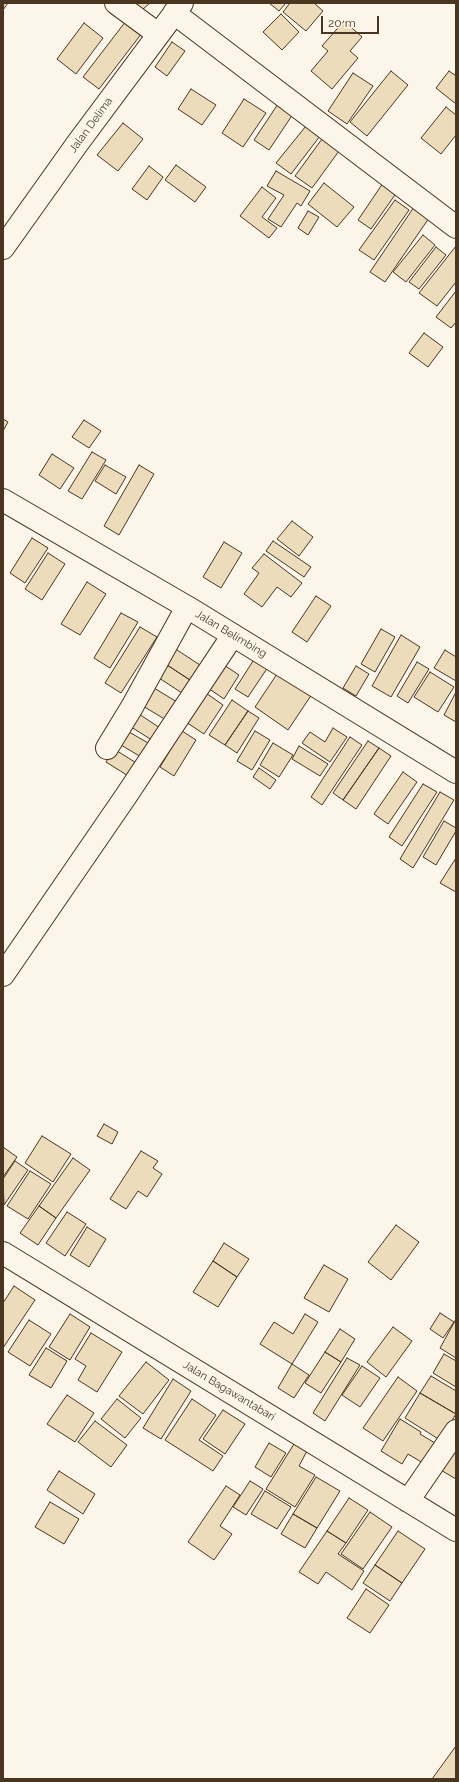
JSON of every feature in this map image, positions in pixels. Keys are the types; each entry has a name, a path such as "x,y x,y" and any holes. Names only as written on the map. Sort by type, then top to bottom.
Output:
{"street":[{"path":"116,3 158,34"},
{"path":"178,8 456,227"},
{"name":"Jalan Delima","path":"3,248 72,150 178,8"},
{"name":"Jalan Belimbing","path":"3,500 187,607 456,772"},
{"path":"107,748 132,707 187,607"},
{"path":"3,975 126,796 233,635"},
{"name":"Jalan Bagawantabari","path":"3,1253 456,1530"},
{"path":"408,1501 456,1431"}],"building":[{"path":"3,3 8,3 3,10"},
{"path":"136,3 150,3 142,10"},
{"path":"269,3 286,3 279,11"},
{"path":"290,3 314,3 323,11 306,31 283,12"},
{"path":"281,14 299,32 282,50 263,32"},
{"path":"126,21 142,33 99,89 83,77"},
{"path":"344,21 362,37 350,51 358,58 332,89 311,71 328,51 322,46"},
{"path":"84,23 103,38 76,74 57,59"},
{"path":"172,42 185,51 167,76 155,67"},
{"path":"391,71 408,85 367,136 350,122"},
{"path":"449,71 456,76 456,104 436,88"},
{"path":"353,73 373,86 347,124 328,111"},
{"path":"191,89 216,105 202,125 178,109"},
{"path":"244,99 266,113 243,147 222,133"},
{"path":"278,104 293,114 269,150 254,140"},
{"path":"446,107 456,115 456,135 441,154 421,138"},
{"path":"123,123 143,139 118,171 97,155"},
{"path":"306,126 320,136 291,174 276,163"},
{"path":"322,139 339,151 312,188 295,176"},
{"path":"176,165 206,187 195,202 165,180"},
{"path":"149,166 163,177 147,200 132,189"},
{"path":"276,171 310,191 301,206 297,203 281,227 268,219 284,195 267,186"},
{"path":"324,183 354,207 337,227 308,204"},
{"path":"383,183 397,192 371,229 358,220"},
{"path":"262,187 276,198 262,217 277,228 269,238 240,216"},
{"path":"395,200 409,210 374,260 359,250"},
{"path":"414,207 429,218 385,282 370,272"},
{"path":"308,211 319,217 308,235 298,228"},
{"path":"423,235 435,245 406,282 393,272"},
{"path":"456,246 456,282 437,306 419,293"},
{"path":"436,247 446,255 419,289 409,282"},
{"path":"456,291 456,322 451,328 436,317"},
{"path":"424,333 443,347 428,367 409,353"},
{"path":"3,419 8,422 3,431"},
{"path":"84,420 101,431 89,448 72,437"},
{"path":"92,452 106,460 82,499 68,491"},
{"path":"52,454 74,468 60,489 39,475"},
{"path":"105,465 126,477 116,494 95,481"},
{"path":"139,465 154,474 119,535 104,526"},
{"path":"292,521 313,537 299,556 277,539"},
{"path":"32,538 48,548 25,583 10,573"},
{"path":"273,541 311,567 304,577 266,551"},
{"path":"224,542 242,553 221,588 203,577"},
{"path":"48,553 65,564 42,600 25,589"},
{"path":"264,554 302,583 291,597 277,587 262,607 244,594 259,573 252,568"},
{"path":"87,582 106,594 80,635 61,624"},
{"path":"316,596 331,606 307,642 292,632"},
{"path":"121,613 138,622 110,668 94,658"},
{"path":"140,627 157,637 121,693 105,683"},
{"path":"381,629 395,637 375,672 361,664"},
{"path":"401,635 420,647 391,697 372,686"},
{"path":"171,646 206,669 196,684 161,661"},
{"path":"445,650 456,657 456,681 434,668"},
{"path":"257,655 270,664 248,697 235,689"},
{"path":"161,661 196,684 188,697 153,674"},
{"path":"417,662 429,669 408,703 397,696"},
{"path":"221,663 239,675 224,699 205,686"},
{"path":"356,666 369,674 356,696 343,688"},
{"path":"281,668 314,691 288,730 255,707"},
{"path":"430,672 454,687 438,712 414,697"},
{"path":"149,685 182,705 171,723 138,703"},
{"path":"203,691 223,705 204,734 183,720"},
{"path":"456,692 456,722 444,715"},
{"path":"232,700 248,711 225,745 209,735"},
{"path":"248,711 259,718 237,753 225,745"},
{"path":"136,712 163,730 155,742 128,725"},
{"path":"122,728 150,744 143,758 114,741"},
{"path":"333,728 347,737 330,762 302,743 310,732 325,742"},
{"path":"182,731 196,740 174,776 160,767"},
{"path":"255,731 270,740 252,770 237,761"},
{"path":"350,737 362,745 322,805 311,797"},
{"path":"368,741 379,748 343,800 333,793"},
{"path":"273,743 293,755 279,777 260,765"},
{"path":"299,746 328,764 320,776 292,759"},
{"path":"379,748 391,756 356,809 343,800"},
{"path":"114,749 138,764 130,777 106,762"},
{"path":"259,768 276,780 270,789 253,777"},
{"path":"403,772 417,782 388,824 374,814"},
{"path":"423,784 437,792 402,846 389,837"},
{"path":"440,792 454,800 413,868 400,859"},
{"path":"444,821 456,828 456,831 436,865 423,857"},
{"path":"456,858 456,892 440,883"},
{"path":"104,1124 118,1132 112,1144 97,1136"},
{"path":"42,1136 71,1154 53,1182 25,1163"},
{"path":"3,1147 17,1157 3,1177"},
{"path":"141,1151 158,1161 153,1168 162,1174 147,1197 138,1191 126,1209 110,1199"},
{"path":"73,1158 90,1170 56,1218 39,1206"},
{"path":"15,1161 28,1170 4,1205 3,1179"},
{"path":"30,1171 51,1184 28,1219 7,1206"},
{"path":"39,1206 56,1218 38,1245 20,1233"},
{"path":"67,1212 86,1224 65,1256 46,1243"},
{"path":"396,1225 419,1242 391,1280 368,1262"},
{"path":"87,1227 106,1239 89,1267 70,1255"},
{"path":"224,1243 249,1259 237,1277 213,1261"},
{"path":"213,1261 237,1277 218,1307 193,1292"},
{"path":"324,1265 348,1279 329,1312 304,1298"},
{"path":"14,1286 35,1300 3,1348 3,1303"},
{"path":"440,1313 454,1322 443,1338 430,1329"},
{"path":"70,1314 90,1327 70,1360 49,1347"},
{"path":"305,1314 318,1322 292,1364 260,1344 274,1322 293,1334"},
{"path":"29,1320 51,1334 30,1366 8,1352"},
{"path":"455,1321 456,1322 456,1358 440,1348"},
{"path":"393,1327 412,1341 386,1377 367,1362"},
{"path":"340,1329 355,1339 341,1362 325,1352"},
{"path":"91,1333 122,1352 97,1392 78,1380 86,1366 75,1359"},
{"path":"46,1348 67,1361 51,1388 29,1375"},
{"path":"325,1352 341,1362 321,1393 305,1383"},
{"path":"444,1354 456,1361 456,1387 433,1373"},
{"path":"347,1358 360,1365 325,1421 313,1413"},
{"path":"146,1362 169,1380 143,1414 119,1396"},
{"path":"292,1364 309,1375 294,1398 278,1388"},
{"path":"362,1366 380,1378 360,1407 342,1395"},
{"path":"431,1376 456,1391 456,1414 420,1393"},
{"path":"398,1377 417,1391 383,1441 363,1428"},
{"path":"173,1379 191,1391 161,1439 143,1428"},
{"path":"420,1393 456,1414 440,1440 405,1418"},
{"path":"67,1395 94,1413 75,1442 47,1424"},
{"path":"117,1399 141,1418 125,1438 101,1419"},
{"path":"192,1399 216,1415 199,1440 223,1456 213,1471 165,1440"},
{"path":"223,1410 245,1424 225,1454 203,1439"},
{"path":"400,1419 435,1443 423,1463 408,1454 402,1464 381,1451"},
{"path":"95,1421 127,1445 111,1467 78,1442"},
{"path":"456,1442 456,1479 439,1469"},
{"path":"269,1443 286,1453 271,1477 255,1467"},
{"path":"294,1444 307,1451 299,1466 315,1475 295,1507 266,1489"},
{"path":"59,1471 95,1494 83,1514 47,1490"},
{"path":"316,1477 340,1491 317,1528 293,1514"},
{"path":"250,1481 263,1489 246,1515 233,1507"},
{"path":"226,1486 240,1495 220,1526 232,1534 214,1560 188,1542"},
{"path":"265,1491 291,1507 277,1529 251,1514"},
{"path":"349,1498 368,1510 346,1543 327,1531"},
{"path":"50,1502 79,1519 64,1544 35,1527"},
{"path":"370,1512 392,1527 363,1569 341,1554"},
{"path":"293,1514 317,1528 305,1548 281,1534"},
{"path":"327,1531 346,1543 338,1554 364,1571 352,1590 326,1572 318,1584 299,1572"},
{"path":"398,1531 425,1549 402,1583 375,1565"},
{"path":"375,1565 402,1583 390,1601 363,1583"},
{"path":"366,1589 389,1605 370,1633 347,1618"},
{"path":"456,1746 456,1779 432,1779"}]}
